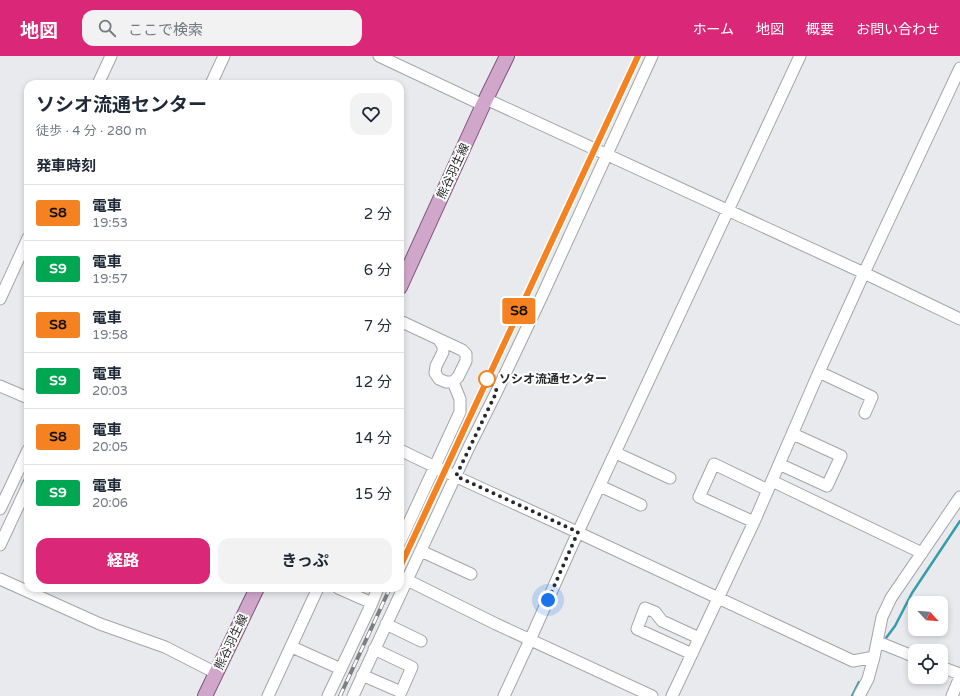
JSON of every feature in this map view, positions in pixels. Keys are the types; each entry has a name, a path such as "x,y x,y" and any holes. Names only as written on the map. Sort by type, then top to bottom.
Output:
{"main road":[{"name":"熊谷羽生線","path":"404,278 507,56"},
{"name":"熊谷羽生線","path":"205,696 255,592"}],"street":[{"path":"100,80 111,56"},
{"path":"213,80 224,56"},
{"path":"379,56 607,154 960,319"},
{"path":"404,586 542,296 652,56"},
{"path":"504,696 578,532 800,56"},
{"path":"672,696 754,522 819,372 960,68"},
{"path":"0,298 24,247"},
{"path":"404,323 462,350 466,354 466,361 458,377 453,382 446,382 439,379 435,373 436,366 443,352 443,346 439,340"},
{"path":"819,372 872,397 865,413"},
{"path":"404,533 460,412 460,399 453,382"},
{"path":"0,386 24,396"},
{"path":"780,464 827,486 841,456 793,434"},
{"path":"404,452 853,661 874,657"},
{"path":"616,453 670,478"},
{"path":"0,509 24,458"},
{"path":"754,522 699,497 714,464 770,485 922,553"},
{"path":"600,486 640,505"},
{"path":"0,545 24,494"},
{"path":"859,696 868,679 878,642 882,617 891,598 960,497"},
{"path":"421,550 470,574"},
{"path":"0,579 24,590"},
{"path":"407,580 530,640 652,696"},
{"path":"29,592 100,624 165,647 216,673"},
{"path":"268,696 316,592"},
{"path":"347,592 372,603"},
{"path":"328,696 376,592"},
{"path":"353,696 401,592"},
{"path":"692,654 637,629 646,608 655,612 662,621 699,638"},
{"path":"386,624 421,641"},
{"path":"878,642 908,654"},
{"path":"292,647 341,669"},
{"path":"362,675 401,692 412,667 374,650"},
{"path":"948,670 960,676 952,696"}],"waterway":[{"path":"22,485 24,481"},
{"path":"886,638 895,626 912,593 960,521"},
{"path":"852,696 859,682"}],"railway":[{"path":"404,558 638,56"},
{"path":"340,696 388,592"}],"train":[{"name":"S8","path":"404,558 638,56"}],"place":[{"name":"ソシオ流通センター","path":"487,379"}],"route":[{"path":"487,379 497,391 456,476 578,532 548,600"}]}
